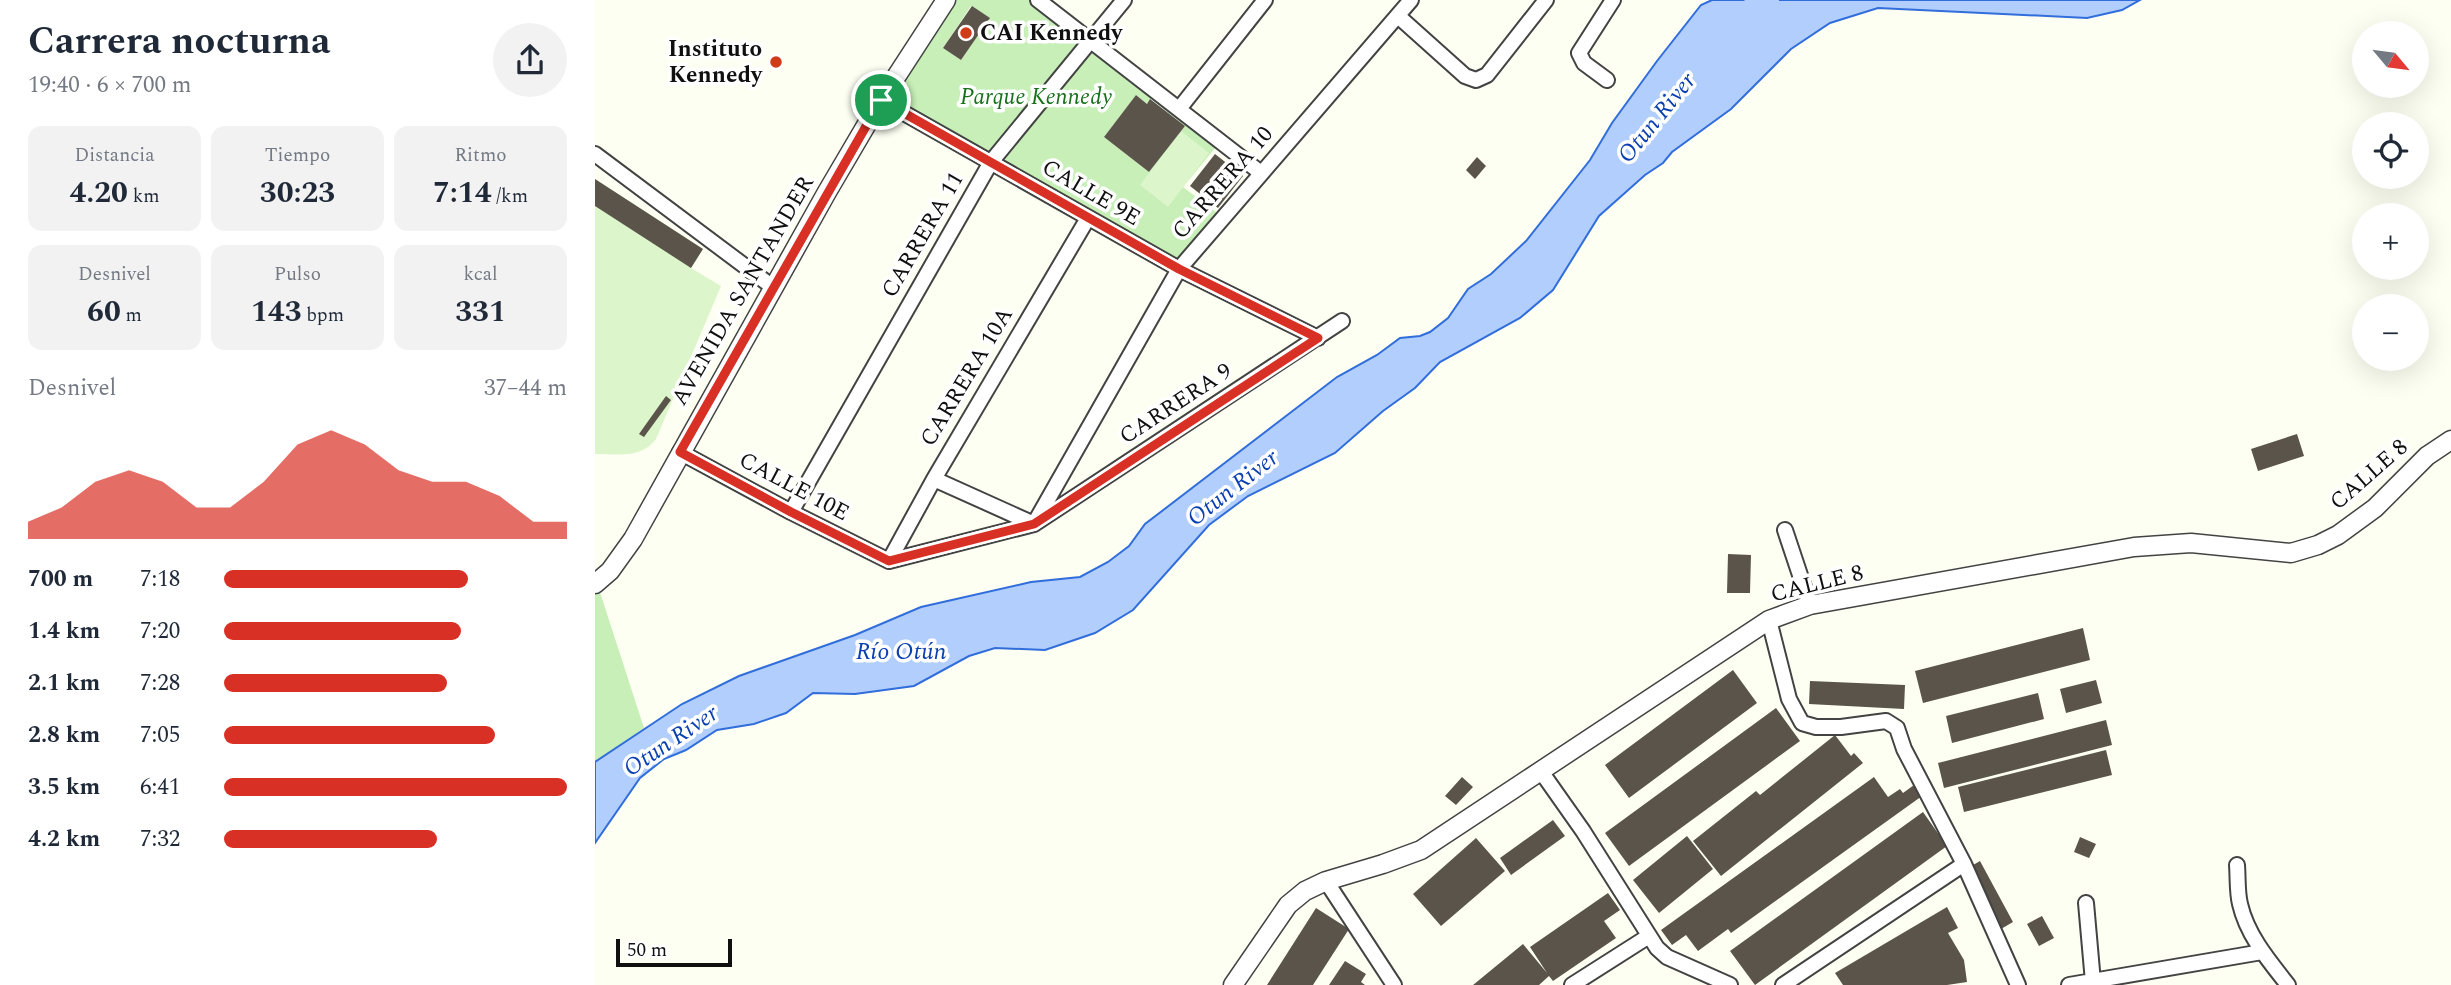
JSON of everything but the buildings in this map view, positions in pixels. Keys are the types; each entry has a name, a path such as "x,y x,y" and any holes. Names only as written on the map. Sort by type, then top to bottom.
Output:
{"street":[{"name":"AVENIDA SANTANDER","path":"931,21 939,0"},
{"name":"AVENIDA SANTANDER","path":"596,583 610,571 633,538 881,100 946,0"},
{"path":"1038,0 1261,173"},
{"name":"CARRERA 11","path":"791,512 991,162 1124,0"},
{"path":"1179,109 1265,0"},
{"name":"CARRERA 10","path":"1034,524 1179,269 1411,0"},
{"path":"1398,16 1465,76 1476,80 1487,75 1546,0"},
{"path":"1607,80 1584,63 1579,53 1613,0"},
{"name":"CALLE 9E","path":"881,100 1179,269 1318,338"},
{"path":"595,154 774,288"},
{"name":"CARRERA 10A","path":"889,561 934,479 1088,218"},
{"name":"CARRERA 9","path":"889,561 1034,524 1342,321"},
{"name":"CALLE 8","path":"1233,985 1288,905 1305,891 1421,850 1769,620 1810,605 2134,547 2191,543 2291,553 2318,545 2338,535 2375,508 2427,456 2451,440"},
{"name":"CALLE 10E","path":"680,452 889,561"},
{"path":"934,479 1034,524"},
{"path":"1785,530 1810,605"},
{"path":"1769,620 1789,699 1802,723 1816,727 1841,727 1886,721 1897,728 1903,748 1964,864 2018,985"},
{"path":"1540,770 1615,880 1649,936 1667,957 1730,985"},
{"path":"1783,985 1964,864"},
{"path":"2237,865 2240,903 2262,952 2288,985"},
{"path":"1327,881 1394,985"},
{"path":"2086,903 2093,982"},
{"path":"1572,985 1649,936"},
{"path":"2069,985 2262,952"}],"green space":[{"name":"Parque Kennedy","path":"946,0 1038,0 1220,142 1183,187 1223,217 1179,269 881,100","holes":["971,6 989,19 961,60 943,48","1136,95 1147,104 1151,99 1185,126 1149,172 1104,137"]},
{"path":"1181,131 1209,153 1168,207 1140,185"},
{"path":"595,179 703,249 691,268 721,286 656,439 643,450 620,455 595,454"},
{"path":"597,583 644,728 595,762 595,584"}],"water":[{"name":"Río Otún","path":"1712,0 1750,0 1701,49 1668,88 1657,102 1658,113 1671,108 1705,76 1775,0 2140,0 2122,10 2087,18 1878,8 1830,23 1791,49 1731,109 1672,152 1663,163 1645,175 1599,216 1553,290 1520,318 1440,362 1415,388 1383,411 1335,453 1248,496 1209,525 1133,610 1095,633 1045,650 995,648 969,656 914,686 855,694 813,693 786,713 754,724 717,730 686,750 664,759 640,778 595,843 595,762 682,704 739,676 855,635 921,607 1031,582 1080,577 1108,562 1129,546 1145,524 1337,377 1377,355 1400,338 1430,332 1448,318 1468,289 1491,274 1526,241 1590,160 1612,123 1657,61 1701,5"}],"waterway":[{"name":"Otun River","path":"1636,142 1708,56 1765,0"}],"place":[{"name":"CAI Kennedy","path":"966,33"},
{"name":"Instituto Kennedy","path":"776,62"}],"route":[{"path":"881,100 1179,269 1318,338 1034,524 889,561 680,452 881,100"}]}
